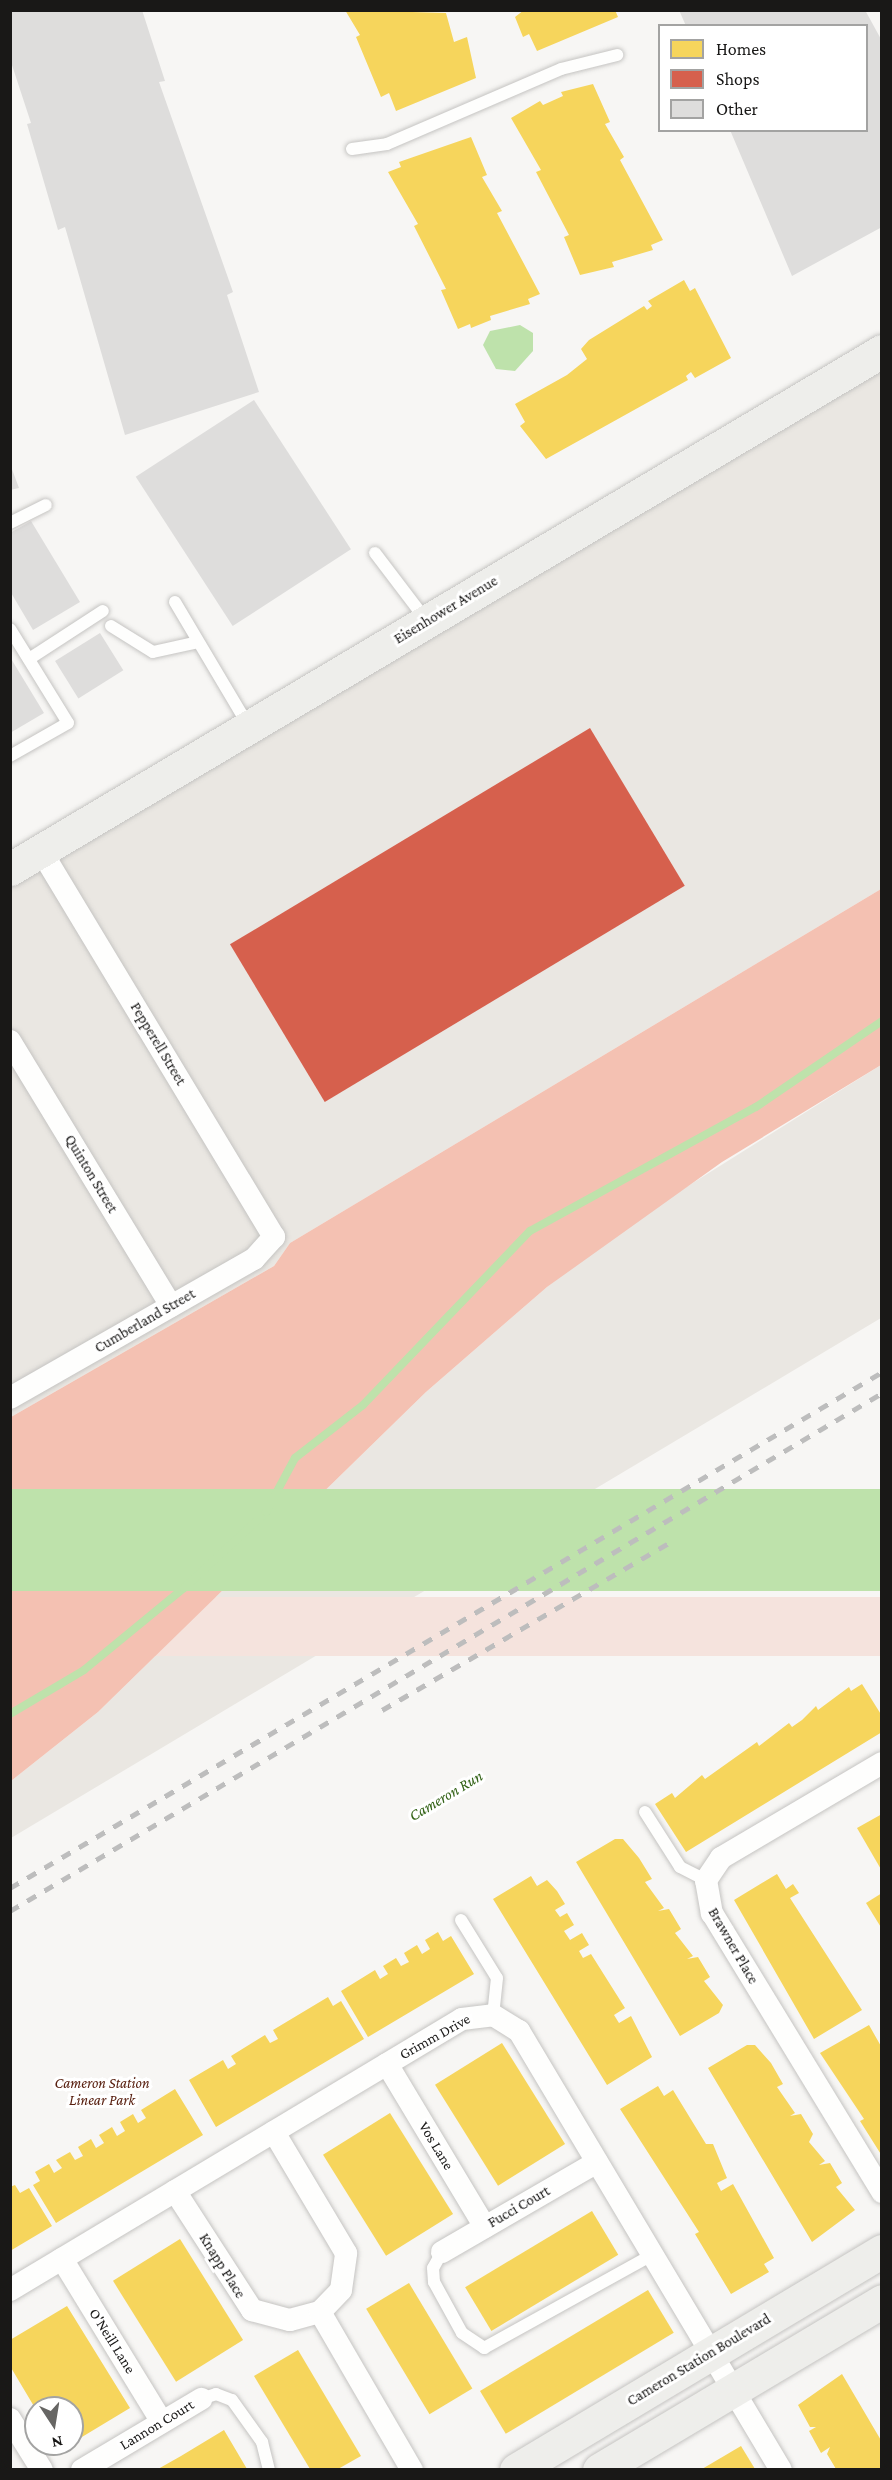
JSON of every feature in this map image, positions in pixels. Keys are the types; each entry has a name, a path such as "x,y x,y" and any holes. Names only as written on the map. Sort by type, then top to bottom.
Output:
{"main road":[{"name":"Eisenhower Avenue","path":"10,869 882,351"},
{"name":"Cameron Station Boulevard","path":"599,2469 882,2251"},
{"name":"Cameron Station Boulevard","path":"516,2469 722,2372 882,2301"}],"street":[{"name":"Pepperell Street","path":"41,850 274,1238"},
{"name":"Quinton Street","path":"13,1051 171,1306"},
{"name":"Cumberland Street","path":"10,1398 254,1259 274,1238"},
{"path":"706,1880 721,1858 882,1763"},
{"name":"Brawner Place","path":"706,1880 712,1913 882,2192"},
{"name":"Grimm Drive","path":"10,2290 462,2019 493,2015 519,2031 781,2469"},
{"name":"Vos Lane","path":"387,2064 485,2227"},
{"path":"274,2132 346,2253 340,2290 320,2312 412,2469"},
{"name":"Fucci Court","path":"442,2252 597,2162"},
{"name":"Knapp Place","path":"175,2192 252,2310 277,2320 320,2312"},
{"name":"O'Neill Lane","path":"62,2259 162,2422"},
{"name":"Lannon Court","path":"82,2469 201,2399"},
{"path":"10,2419 42,2469"}],"lane":[{"path":"352,149 387,144 561,69 617,55"},
{"path":"10,523 46,505"},
{"path":"375,553 426,621"},
{"path":"175,602 249,726"},
{"path":"29,659 103,611"},
{"path":"111,626 153,652 198,642"},
{"path":"10,629 68,723 10,756"},
{"path":"645,1812 680,1867 706,1880"},
{"path":"461,1920 497,1978 493,2015"},
{"path":"442,2252 433,2268 434,2282 462,2333 484,2348 652,2255"},
{"path":"201,2399 216,2394 232,2400 262,2442 269,2469"}],"shaded area":[{"path":"881,349 881,889 290,1243 274,1266 11,1417 10,865"},
{"path":"881,889 881,1065 722,1162 547,1287 426,1392 98,1712 11,1781 11,1417 274,1266 290,1243"},
{"path":"881,1065 881,1318 11,1838 11,1781 98,1712 426,1392 547,1287 637,1218"}],"green space":[{"path":"10,1597 881,1597 881,1656 10,1656"}],"water":[{"path":"520,325 533,333 533,351 515,371 496,369 483,345 490,331"},
{"path":"10,1489 881,1489 881,1591 10,1591"}],"building: Homes":[{"path":"345,10 446,13 454,42 467,37 476,78 396,111 389,93 381,97 356,37 360,35"},
{"path":"524,10 615,10 618,17 537,51 529,34 523,37 515,17"},
{"path":"593,84 610,122 605,124 624,157 620,160 663,240 651,245 653,250 612,262 614,267 580,275 564,237 569,235 536,172 541,170 511,118 540,101 543,105 563,96 561,92"},
{"path":"471,137 487,175 482,177 502,211 497,213 540,294 528,299 530,304 490,316 491,320 471,328 470,324 458,329 441,290 446,289 414,226 418,224 388,172 401,167 399,162"},
{"path":"684,280 690,291 695,288 731,358 695,378 691,372 686,376 688,380 546,459 520,426 525,422 515,404 567,375 587,359 581,349 589,340 644,306 647,310 652,306 648,301"},
{"path":"862,1684 882,1716 882,1732 686,1852 655,1804 672,1793 675,1798 702,1775 705,1779 757,1742 759,1746 789,1723 792,1727 816,1706 818,1710 849,1687 851,1691"},
{"path":"882,1814 882,1871 857,1828"},
{"path":"615,1839 623,1839 639,1858 652,1879 645,1882 664,1908 658,1911 669,1909 681,1929 675,1933 693,1956 687,1959 698,1957 710,1977 704,1981 723,2005 719,2013 680,2036 576,1862"},
{"path":"777,1874 786,1889 793,1884 799,1893 790,1898 862,2010 814,2039 734,1900"},
{"path":"531,1876 537,1886 547,1880 557,1891 565,1904 555,1910 560,1917 567,1913 574,1925 564,1931 570,1940 582,1933 589,1945 579,1951 583,1958 591,1954 625,2008 614,2015 619,2023 631,2016 652,2057 607,2085 493,1899"},
{"path":"882,1893 882,1929 866,1903"},
{"path":"438,1932 443,1941 451,1936 474,1974 368,2037 341,1991 375,1970 380,1979 388,1974 383,1966 396,1958 401,1966 409,1962 404,1953 417,1945 422,1954 430,1949 425,1940"},
{"path":"328,1997 333,2006 341,2001 364,2039 216,2127 189,2080 223,2060 228,2069 236,2064 231,2056 265,2035 270,2043 278,2039 273,2030"},
{"path":"869,2025 882,2048 882,2156 860,2121 864,2119 820,2053"},
{"path":"502,2043 565,2144 498,2186 435,2085"},
{"path":"747,2045 755,2045 771,2063 783,2084 777,2087 795,2113 790,2116 801,2114 813,2134 809,2142 825,2161 819,2165 830,2163 842,2183 836,2187 855,2210 812,2242 708,2068"},
{"path":"658,2086 664,2096 673,2090 706,2144 713,2144 727,2178 717,2183 721,2191 733,2184 774,2258 764,2264 769,2272 731,2294 695,2234 699,2232 620,2109"},
{"path":"175,2089 203,2135 56,2223 33,2185 40,2181 35,2172 49,2164 54,2173 62,2168 56,2160 70,2152 75,2160 83,2156 78,2147 91,2139 96,2148 104,2143 99,2135 112,2127 117,2136 125,2131 120,2122 133,2114 138,2123 146,2118 141,2110"},
{"path":"390,2113 453,2214 386,2256 323,2155"},
{"path":"15,2185 20,2193 29,2188 52,2226 10,2251 10,2187"},
{"path":"592,2211 618,2255 491,2331 465,2287"},
{"path":"180,2239 243,2340 176,2382 113,2281"},
{"path":"409,2283 472,2388 429,2414 366,2309"},
{"path":"648,2290 674,2333 506,2434 480,2391"},
{"path":"67,2306 130,2408 84,2436 84,2396 28,2396 10,2366 10,2340"},
{"path":"298,2350 361,2456 338,2469 310,2469 254,2376"},
{"path":"842,2374 882,2442 882,2469 836,2469 827,2454 830,2447 821,2453 809,2431 816,2427 810,2427 798,2405"},
{"path":"224,2430 247,2469 158,2469 181,2456"},
{"path":"741,2446 755,2469 702,2469"}],"building: Shops":[{"path":"590,728 685,886 325,1102 230,944"}],"building: Other":[{"path":"10,10 142,10 165,81 159,82 233,292 227,295 259,392 125,435 65,227 58,230 27,124 31,123 10,59"},
{"path":"679,10 865,10 882,41 882,227 792,276 731,132 868,132 868,24 685,24"},
{"path":"254,400 351,549 233,626 136,477"},
{"path":"10,464 19,488 10,490"},
{"path":"31,521 80,602 33,630 10,591 10,533"},
{"path":"100,633 123,670 78,698 55,661"},
{"path":"10,657 44,713 10,733"}],"waterway":[{"path":"10,1714 84,1670 184,1588 266,1512 295,1458 363,1405 530,1231 756,1107 882,1021"}],"railway":[{"path":"10,1888 882,1372"},
{"path":"10,1911 882,1393"},
{"path":"382,1710 671,1542"}],"water label":[{"name":"Cameron Run","path":"446,1796"}],"park label":[{"name":"Cameron Station Linear Park","path":"102,2092"}]}
